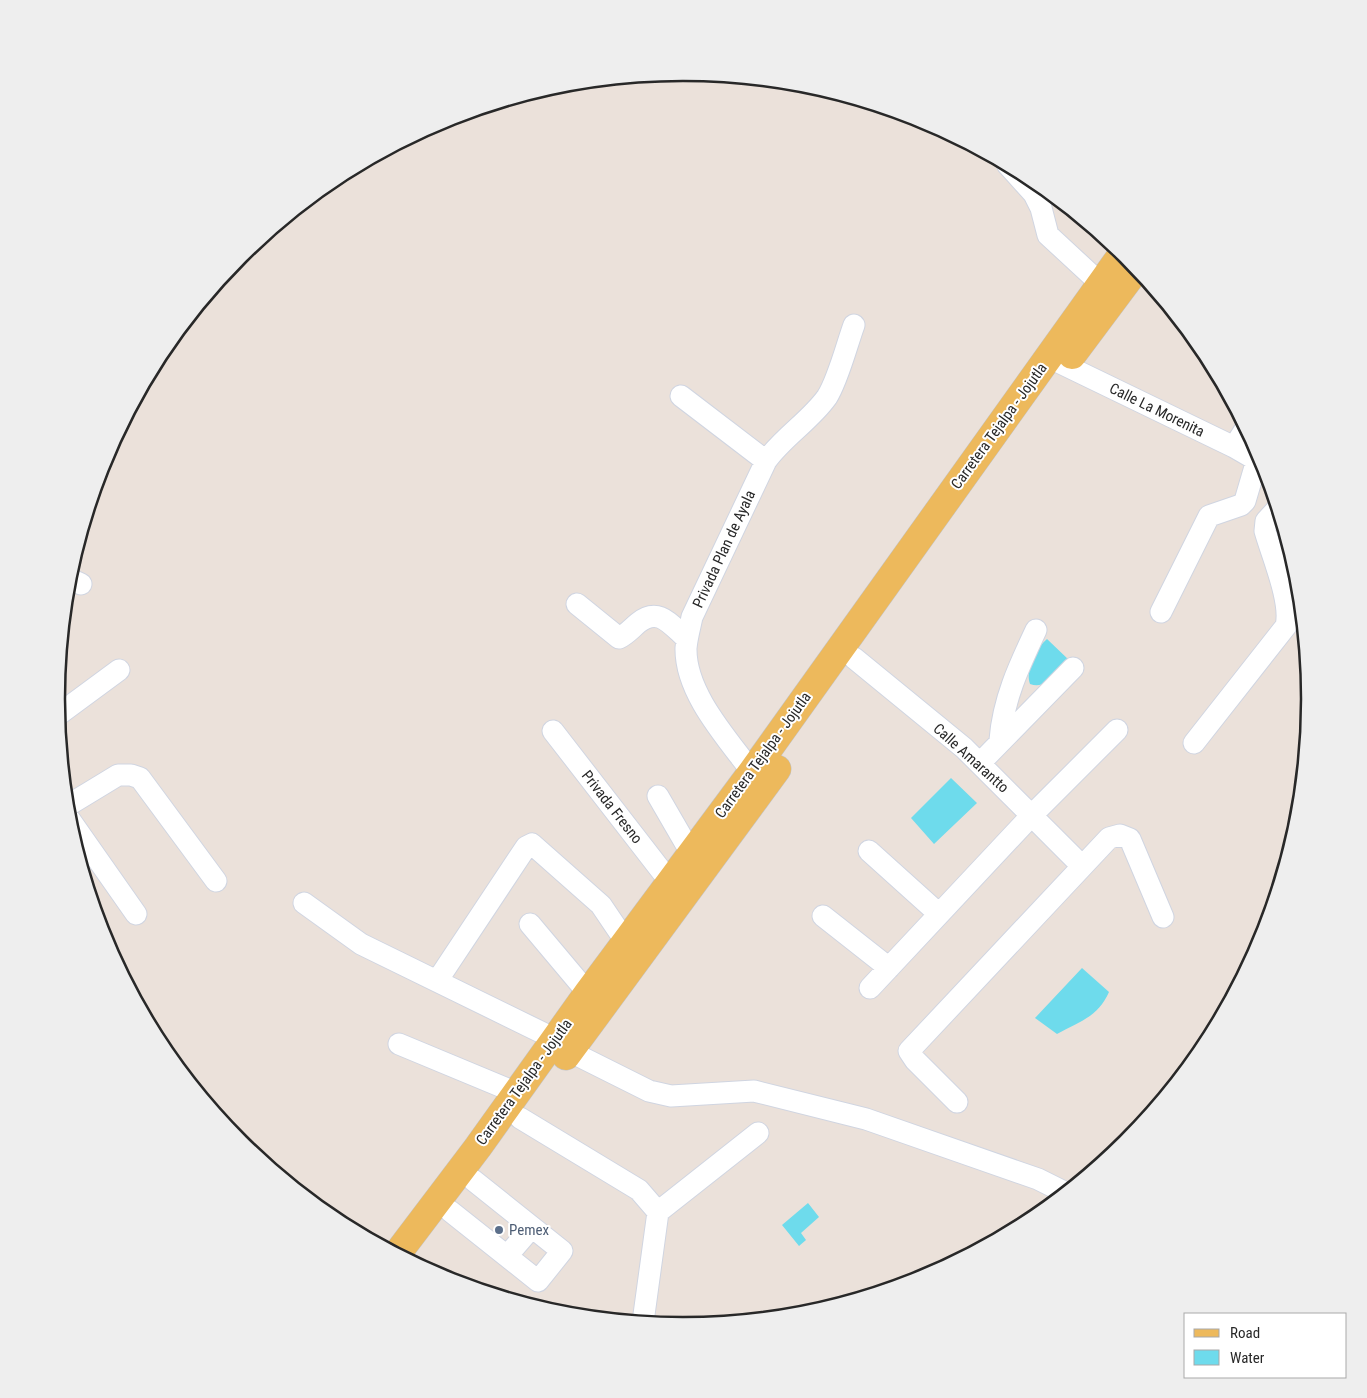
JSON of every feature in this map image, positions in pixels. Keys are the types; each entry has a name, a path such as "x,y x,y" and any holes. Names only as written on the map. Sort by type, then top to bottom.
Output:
{"main road":[{"name":"Carretera Tejalpa - Jojutla","path":"562,1045 588,992 626,942 685,870 766,785 1056,362 1101,284 1118,259"},
{"name":"Carretera Tejalpa - Jojutla","path":"401,1249 518,1105 685,870 752,772 1056,362 1132,274"},
{"name":"Carretera Tejalpa - Jojutla","path":"416,1257 473,1180 518,1105"}],"street":[{"path":"1024,183 1034,194 1041,208 1048,235 1101,284"},
{"name":"Privada Plan de Ayala","path":"752,772 706,711 691,676 686,650 692,617 766,462 776,448 819,406 828,394 854,324"},
{"name":"Calle La Morenita","path":"1056,362 1234,447 1253,458"},
{"path":"681,396 766,462"},
{"path":"1234,447 1242,434"},
{"path":"1160,612 1209,516 1241,505 1245,501 1258,470"},
{"path":"1194,743 1286,626 1289,616 1265,531 1266,521 1273,513"},
{"path":"577,604 618,638 645,617 660,616 687,639"},
{"path":"1000,740 1002,716 1013,679 1036,630"},
{"name":"Calle Amarantto","path":"854,658 964,748 1082,866"},
{"path":"980,763 1000,740 1073,668"},
{"path":"65,710 119,670"},
{"path":"870,988 1032,815 1117,730"},
{"name":"Privada Fresno","path":"553,731 685,870"},
{"path":"74,802 118,775 131,775 140,778 216,881"},
{"path":"658,796 688,844 685,870"},
{"path":"80,835 136,914"},
{"path":"957,1102 915,1060 909,1051 1108,838 1120,835 1130,840 1163,918"},
{"path":"438,981 526,847 532,844 601,905 626,942"},
{"path":"869,851 939,914"},
{"path":"304,903 362,944 438,981 649,1091 671,1096 754,1091 866,1119 1038,1178 1060,1190"},
{"path":"823,916 889,968"},
{"path":"530,924 588,992"},
{"path":"399,1044 518,1105 639,1190 658,1212"},
{"path":"644,1316 658,1212 758,1133"},
{"path":"450,1211 538,1281 562,1251 473,1180"},
{"path":"507,1256 532,1227"}],"water":[{"path":"1047,639 1070,661 1057,675 1047,682 1036,685 1030,684 1029,672 1032,660"},
{"path":"951,778 977,803 934,844 911,818"},
{"path":"1082,968 1109,992 1094,1013 1057,1034 1035,1018"},
{"path":"808,1203 819,1217 801,1233 806,1240 799,1246 782,1225"}],"place":[{"name":"Pemex","path":"499,1230"}]}
